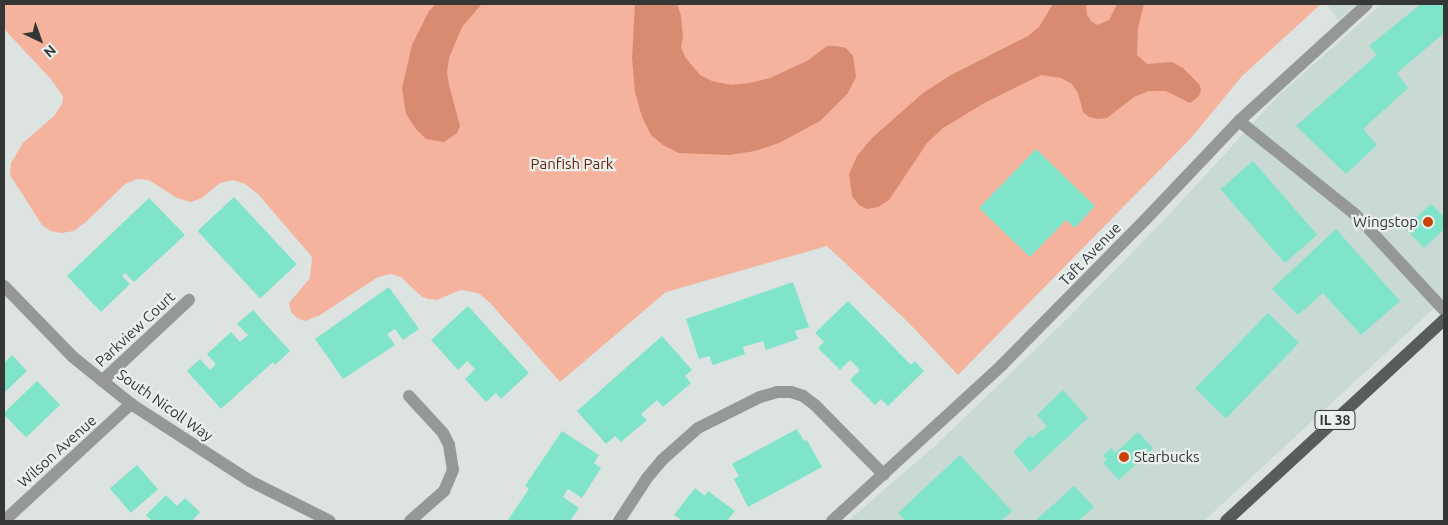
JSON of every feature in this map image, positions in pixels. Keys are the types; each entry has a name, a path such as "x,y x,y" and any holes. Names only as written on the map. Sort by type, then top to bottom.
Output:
{"main road":[{"name":"IL 38","path":"1226,521 1444,320"}],"street":[{"name":"Taft Avenue","path":"832,521 884,475 1059,309 1239,121 1367,4"},
{"path":"1239,121 1356,214 1444,310"},
{"name":"South Nicoll Way","path":"4,286 40,326 131,404 250,481 330,521"},
{"name":"Parkview Court","path":"102,381 189,300"},
{"path":"619,521 647,478 662,460 698,428 753,401 777,392 791,392 803,396 815,405 884,475"},
{"path":"409,396 443,433 450,445 453,463 450,482 444,492 410,521"},
{"name":"Wilson Avenue","path":"4,521 131,404"}],"shaded area":[{"path":"436,4 482,4 462,27 449,58 447,73 460,126 457,133 444,142 426,139 416,129 406,114 402,88 412,45 429,11"},
{"path":"635,4 677,4 681,16 683,37 681,47 685,57 700,75 712,81 731,85 770,78 807,61 827,46 846,48 853,56 856,77 848,93 820,121 779,143 755,151 729,155 679,153 663,145 651,135 642,117 635,92 632,58"},
{"path":"1053,4 1086,4 1087,15 1097,25 1109,20 1117,4 1144,4 1138,28 1137,55 1147,64 1172,62 1183,68 1199,84 1201,90 1199,96 1190,103 1166,91 1149,91 1134,97 1107,118 1098,119 1089,117 1083,112 1078,93 1072,84 1061,78 1041,75 986,102 943,128 927,143 889,200 878,207 867,209 859,205 852,196 849,174 857,156 872,138 923,93 951,75 1028,36 1039,27"},
{"path":"1327,4 1357,4 1338,20"},
{"path":"1382,4 1444,4 1444,299 1204,521 848,521 936,445 1066,320 1166,218 1279,95"}],"green space":[{"name":"Panfish Park","path":"4,4 1321,4 1242,76 1192,137 958,375 907,321 827,246 666,292 560,382 492,305 480,294 469,291 460,290 437,300 428,299 421,296 401,277 391,274 378,277 320,315 305,321 297,318 291,312 289,303 310,278 312,257 258,194 245,184 233,180 220,183 202,198 191,202 177,198 149,180 137,179 125,184 74,231 61,233 51,231 42,225 10,175 11,163 23,143 54,116 62,104 63,96 50,78 4,29"}],"building":[{"path":"1421,4 1444,4 1444,33 1397,73 1408,88 1363,129 1377,145 1346,174 1296,126 1377,55 1369,46"},
{"path":"1036,149 1095,206 1075,228 1066,220 1030,257 979,208"},
{"path":"1253,161 1317,235 1285,263 1221,189"},
{"path":"234,197 297,264 260,298 197,231"},
{"path":"149,198 185,235 134,282 125,273 122,276 130,284 101,312 67,276"},
{"name":"Wingstop","path":"1431,204 1444,217 1444,229 1424,248 1405,228"},
{"path":"1336,229 1400,301 1361,335 1323,293 1298,315 1272,289"},
{"path":"793,282 809,327 795,331 798,339 766,350 763,341 743,347 745,354 713,365 709,356 699,359 686,319"},
{"path":"389,287 419,329 403,340 395,329 387,334 395,345 343,379 315,339"},
{"path":"848,301 911,365 915,361 924,371 888,406 881,399 875,405 850,380 860,370 850,360 840,370 818,348 824,342 815,333"},
{"path":"468,306 529,373 501,399 496,393 486,402 465,379 475,369 467,361 458,370 431,340"},
{"path":"253,310 290,351 275,365 273,362 221,409 187,371 200,359 210,370 216,364 207,354 231,332 240,342 248,335 237,324"},
{"path":"1268,313 1299,343 1226,418 1195,389"},
{"path":"662,336 692,370 685,376 691,383 663,407 657,400 641,414 647,420 621,442 615,436 606,444 577,411"},
{"path":"12,355 27,371 4,393 4,363"},
{"path":"37,381 60,405 26,437 4,413"},
{"path":"1063,390 1088,418 1030,472 1013,452 1030,435 1032,438 1047,426 1037,415"},
{"path":"797,429 804,441 807,440 822,467 748,507 734,479 739,476 732,464"},
{"path":"562,431 599,455 594,463 601,468 582,498 568,489 563,497 579,508 570,521 508,520 529,489 525,486"},
{"name":"Starbucks","path":"1138,432 1153,448 1119,480 1103,463 1107,459 1103,456 1111,448 1115,453"},
{"path":"960,455 1012,511 1001,521 906,521 898,513"},
{"path":"137,465 158,489 131,513 110,489"},
{"path":"1074,486 1094,507 1078,521 1035,521"},
{"path":"695,488 705,496 708,491 735,511 727,521 683,521 674,515"},
{"path":"166,495 177,506 185,498 200,512 192,521 152,521 146,515"}],"place":[{"name":"Wingstop","path":"1428,222"},
{"name":"Starbucks","path":"1124,457"}]}
